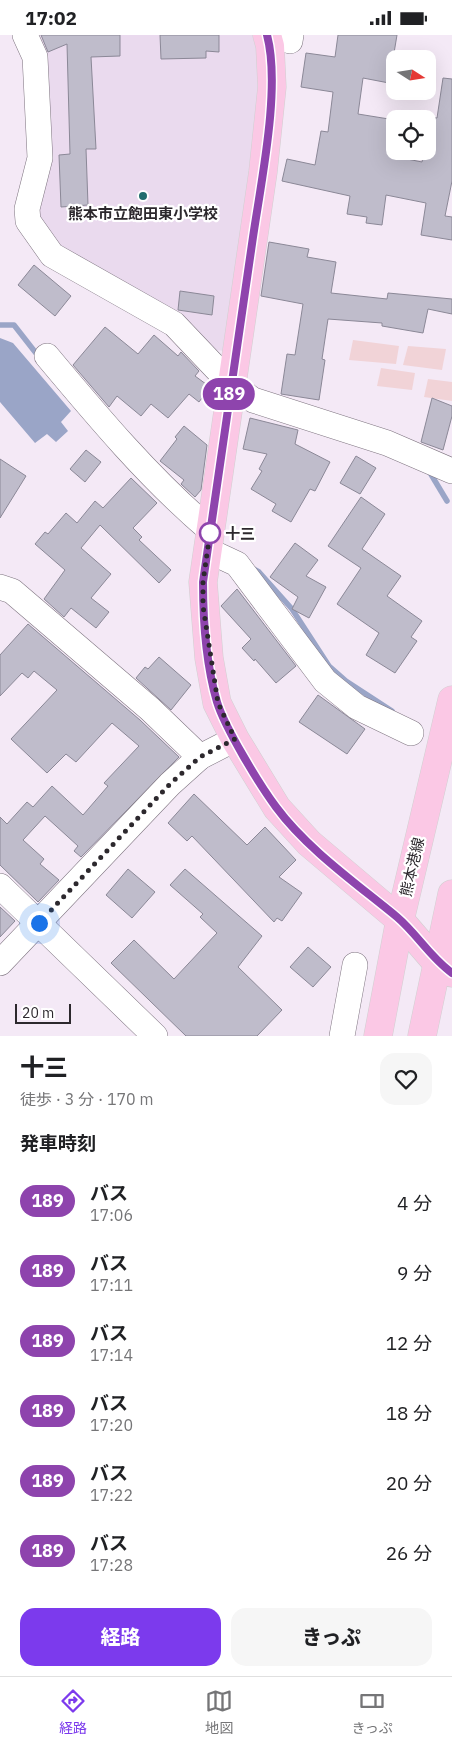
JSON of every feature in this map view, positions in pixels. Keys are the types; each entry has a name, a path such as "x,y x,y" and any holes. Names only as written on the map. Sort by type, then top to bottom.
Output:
{"main road":[{"path":"283,37 270,46 272,87 262,172 203,582 203,606 209,657 218,703 235,739 277,808 309,843 400,920 444,968"},
{"name":"熊本港線","path":"378,1036 400,920 452,699"},
{"path":"422,1036 444,968 452,894"}],"street":[{"path":"25,35 35,57 40,158 27,209 28,221 52,255 174,325 231,384 253,400 387,443 452,471"},
{"path":"47,356 116,437 180,505 209,540 237,564 325,681 356,707 411,733"},
{"path":"0,587 12,591 20,597 150,709 200,757"},
{"path":"0,963 170,784 200,757 235,739"},
{"path":"0,886 155,1036"},
{"path":"342,1036 355,965"}],"shaded area":[{"name":"熊本市立飽田東小学校","path":"33,35 258,35 263,68 226,351 214,350 70,260 36,222"},
{"path":"353,340 399,346 396,364 349,360"},
{"path":"408,346 446,349 442,370 403,365"},
{"path":"381,368 415,373 412,390 377,386"},
{"path":"428,379 452,382 452,401 424,397"}],"water":[{"path":"0,338 13,343 71,411 61,422 68,431 56,442 47,434 35,443 0,402"}],"building":[{"path":"41,35 120,35 120,56 91,57 96,149 86,149 88,205 61,207 59,155 70,154 67,44 48,52"},
{"path":"160,35 219,35 219,52 206,51 206,58 161,59"},
{"path":"338,35 397,35 394,50 386,50 386,82 363,78 358,114 386,119 386,160 422,162 422,160 436,160 436,118 443,78 452,79 452,181 445,216 452,217 452,240 421,235 426,203 386,195 382,225 366,223 367,217 347,214 350,196 282,181 287,159 315,165 321,131 328,132 333,92 301,87 306,53 335,57"},
{"path":"269,242 309,249 307,257 336,262 331,293 387,299 388,293 452,299 452,314 428,309 423,333 382,326 382,323 328,319 322,359 325,360 319,400 281,394 287,354 295,355 303,304 261,296"},
{"path":"34,265 71,296 55,316 18,285"},
{"path":"180,291 214,296 212,315 178,310"},
{"path":"105,327 138,354 154,335 178,356 181,352 199,371 195,376 210,387 199,402 189,394 168,418 151,404 141,416 117,396 109,407 73,365"},
{"path":"432,398 452,406 452,416 443,450 421,442"},
{"path":"250,418 298,430 295,444 330,462 315,491 310,489 291,522 272,511 276,504 251,489 262,471 259,469 267,454 243,449"},
{"path":"184,426 207,445 201,490 195,497 181,484 184,480 160,461 177,439 175,437"},
{"path":"86,450 101,462 85,482 70,469"},
{"path":"356,456 376,468 360,494 340,483"},
{"path":"0,459 26,476 0,518"},
{"path":"131,478 157,503 133,528 142,537 139,540 171,570 159,583 100,525 81,548 111,574 91,598 109,612 96,628 71,608 64,617 44,599 65,570 35,544 45,532 48,534 66,513 77,523 95,501 103,508"},
{"path":"361,497 385,514 362,549 401,576 387,596 422,621 411,637 417,641 395,673 366,655 379,633 337,604 361,568 328,546"},
{"path":"295,543 318,560 306,576 326,587 309,618 292,609 298,597 270,577"},
{"path":"237,589 296,666 276,683 255,659 254,661 242,648 251,639 221,606"},
{"path":"28,624 140,720 179,757 81,857 74,851 78,846 45,816 23,840 44,859 40,864 59,880 38,902 0,865 0,817 7,824 27,802 33,807 52,786 83,815 108,786 104,783 139,746 112,723 76,762 66,754 47,773 11,739 57,690 34,671 28,678 22,673 0,696 0,655"},
{"path":"159,657 191,685 171,710 136,678 145,667 148,669"},
{"path":"318,695 365,729 347,754 299,722"},
{"path":"194,794 247,845 265,827 296,860 279,877 302,893 282,921 277,918 274,922 192,836 187,841 168,823"},
{"path":"128,869 155,892 132,918 106,895"},
{"path":"185,869 262,936 238,967 282,1010 257,1036 186,1036 111,963 134,940 174,979 217,933 200,917 203,914 170,885"},
{"path":"0,907 15,921 0,937"},
{"path":"308,947 331,967 313,987 290,967"}],"waterway":[{"path":"0,325 14,325 39,357"},
{"path":"429,471 447,501"},
{"path":"252,568 259,572 292,609 329,666 346,681 392,711"}],"bus line":[{"name":"189","path":"267,35 270,46 272,87 262,172 203,582 203,606 209,657 218,703 235,739 277,808 309,843 400,920 436,962 452,973"}],"place":[{"name":"熊本市立飽田東小学校","path":"143,196"},
{"name":"十三","path":"210,533"}],"route":[{"path":"39,923 170,784 200,757 235,739 218,703 209,657 203,606 203,582 210,531 210,533"}]}
